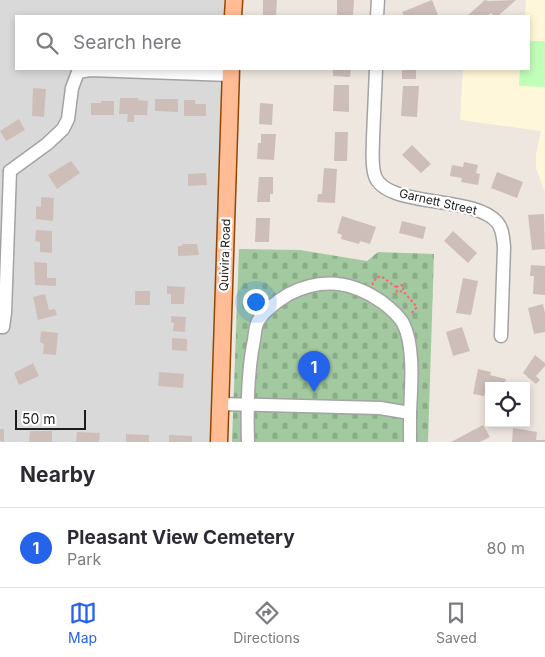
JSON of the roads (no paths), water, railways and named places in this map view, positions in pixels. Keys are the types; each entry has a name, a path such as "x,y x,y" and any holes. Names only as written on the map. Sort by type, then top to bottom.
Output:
{"main road":[{"path":"233,15 234,0"},
{"name":"Quivira Road","path":"219,442 231,72"}],"street":[{"path":"377,15 378,0"},
{"path":"1,327 5,303 5,170 47,144 63,129 68,119 72,88 78,72 90,70 231,72"},
{"name":"Garnett Street","path":"376,70 374,175 379,183 390,192 473,209 487,213 497,222 503,232 504,247 501,336"},
{"path":"248,442 247,404 252,348 257,323 268,308 299,289 315,284 332,283 348,285 367,293 392,310 402,322 407,333 412,373 410,442"},
{"path":"220,404 380,408 410,414"}],"place":[{"name":"Pleasant View Cemetery","path":"314,392"}]}
